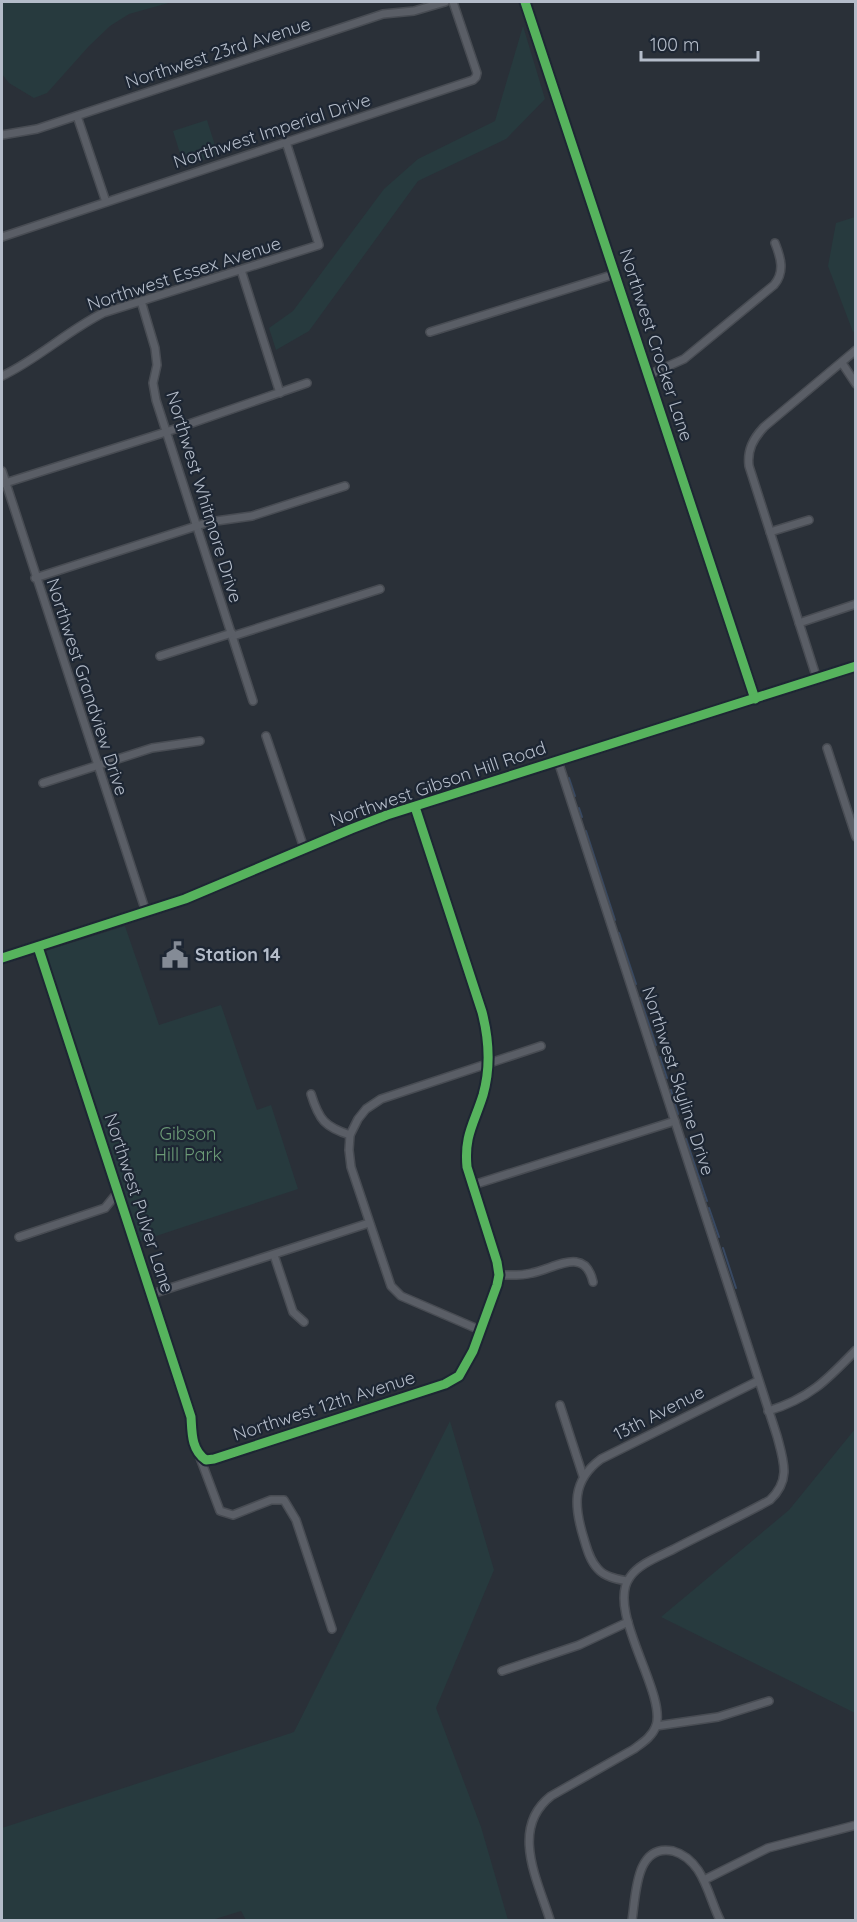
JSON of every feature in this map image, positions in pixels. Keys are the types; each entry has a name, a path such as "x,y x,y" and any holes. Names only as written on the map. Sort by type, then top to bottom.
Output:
{"main road":[{"name":"Northwest Crocker Lane","path":"525,2 755,699"},
{"name":"Northwest Gibson Hill Road","path":"2,958 216,887 351,829 415,807 855,666"}],"street":[{"name":"Northwest 23rd Avenue","path":"2,135 37,129 383,14 414,11 445,2"},
{"name":"Northwest Imperial Drive","path":"2,237 473,80 477,77 477,72 453,2"},
{"path":"77,116 106,202"},
{"name":"Northwest Essex Avenue","path":"2,376 35,357 85,322 103,314 319,245 286,142"},
{"path":"648,375 684,359 774,285 781,271 776,243"},
{"path":"241,270 280,393"},
{"path":"430,332 615,274"},
{"name":"Northwest Whitmore Drive","path":"141,301 156,348 157,365 153,382 156,400 254,700"},
{"path":"817,679 748,466 748,456 752,444 764,427 855,350"},
{"path":"842,363 855,384"},
{"path":"3,484 166,432 307,383"},
{"name":"Northwest Grandview Drive","path":"2,471 3,484 146,912"},
{"path":"35,578 196,526 221,519 252,516 345,486"},
{"path":"770,532 809,520"},
{"path":"160,656 380,589"},
{"path":"799,623 855,604"},
{"path":"266,736 304,849"},
{"path":"43,783 152,748 200,741"},
{"path":"826,747 855,837"},
{"name":"Northwest Skyline Drive","path":"558,761 784,1464 783,1482 770,1500 648,1562 632,1574 627,1581"},
{"path":"415,807 483,1018 488,1044 488,1063 484,1092 466,1143 467,1167 499,1275 494,1296 480,1330 396,1293 387,1279 351,1167 350,1135 366,1109 381,1099 488,1063 541,1046"},
{"name":"Northwest Pulver Lane","path":"38,947 191,1417 193,1440 220,1511 233,1515 271,1500 284,1500 296,1520 332,1629"},
{"path":"311,1094 324,1122 335,1130 350,1135"},
{"path":"473,1185 675,1121"},
{"path":"19,1237 105,1208 118,1192"},
{"path":"152,1294 369,1223"},
{"path":"274,1255 293,1312 304,1322"},
{"path":"499,1275 531,1274 578,1261 589,1268 593,1282"},
{"name":"Northwest 12th Avenue","path":"198,1453 206,1460 214,1459 445,1384 459,1376 465,1368 480,1330"},
{"path":"768,1411 790,1404 819,1387 855,1350"},
{"name":"13th Avenue","path":"582,1478 592,1465 601,1459 758,1381"},
{"path":"550,1920 529,1845 528,1831 535,1813 551,1796 646,1740 656,1726 657,1719 653,1699 628,1622 625,1591 627,1581 604,1574 598,1569 590,1555 577,1515 577,1498 582,1478 560,1404"},
{"path":"502,1671 579,1645 628,1622"},
{"path":"656,1726 718,1717 769,1701"},
{"path":"704,1880 768,1848 855,1825"},
{"path":"632,1920 645,1860 652,1853 669,1850 683,1854 692,1861 704,1880 720,1920"}],"green space":[{"path":"2,2 172,2 129,14 110,26 47,93 34,98 9,83 2,74"},
{"path":"523,26 545,99 506,139 418,181 309,331 276,350 269,328 293,311 384,189 418,159 495,121"},
{"path":"207,120 218,155 184,166 173,131"},
{"path":"855,217 856,330 853,332 828,266 836,223"},
{"name":"Gibson Hill Park","path":"125,926 159,1025 221,1005 257,1110 271,1105 298,1189 138,1242 45,951"},
{"path":"450,1421 494,1570 436,1708 481,1827 508,1920 246,1920 241,1911 212,1920 2,1920 2,1828 294,1732"},
{"path":"855,1429 855,1713 661,1617 789,1510"}],"waterway":[{"path":"569,778 575,796"},
{"path":"579,808 582,817"},
{"path":"586,831 615,920"},
{"path":"619,933 636,984"},
{"path":"640,998 656,1045"},
{"path":"660,1057 667,1078"},
{"path":"671,1090 678,1114"},
{"path":"686,1139 707,1201"},
{"path":"709,1208 719,1237"},
{"path":"723,1248 736,1288"}],"cycle path":[{"path":"525,2 755,699"},
{"path":"2,958 185,899 387,815 856,666"},
{"path":"38,947 191,1417 195,1446 201,1456 206,1460 214,1459 445,1384 459,1376 473,1351 499,1275 467,1167 466,1156 470,1130 486,1085 488,1053 482,1012 415,807"}],"place":[{"name":"Station 14","path":"175,955"}]}
